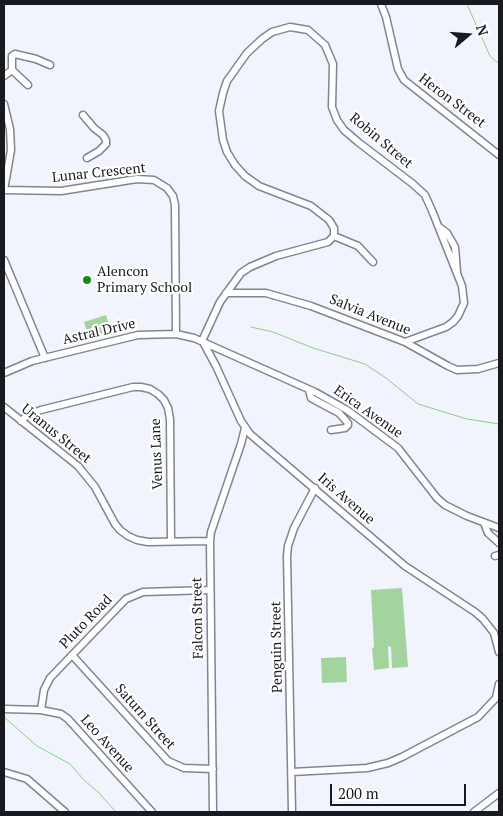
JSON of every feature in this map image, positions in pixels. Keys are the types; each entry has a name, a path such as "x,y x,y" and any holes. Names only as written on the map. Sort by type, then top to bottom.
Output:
{"street":[{"name":"Heron Street","path":"381,4 386,17 398,70 404,80 499,155"},
{"name":"Robin Street","path":"334,236 334,228 329,220 311,206 259,186 245,176 227,152 223,140 219,111 222,93 227,81 247,54 262,39 272,32 290,27 308,30 325,45 330,55 333,74 332,107 340,125 358,142 419,189 429,203 462,286 464,303 458,316 446,327 405,342"},
{"path":"28,85 12,70 12,56 15,54 26,55 50,65"},
{"path":"4,76 12,70"},
{"path":"4,104 8,115 7,138 10,162 4,190"},
{"path":"83,114 94,128 104,135 106,140 106,144 99,151 87,158"},
{"name":"Lunar Crescent","path":"4,190 61,191 137,179 154,180 167,188 173,196 175,205 176,334"},
{"path":"202,341 226,293 241,273 250,267 276,256 328,242 334,236 358,246 373,262"},
{"path":"4,260 45,358"},
{"name":"Salvia Avenue","path":"226,293 255,292 288,298 405,342 457,370 478,369 499,363"},
{"name":"Astral Drive","path":"4,374 24,364 138,335 176,334 202,341"},
{"name":"Erica Avenue","path":"202,341 309,390 347,410 392,442 437,498 445,505 454,511 499,528"},
{"name":"Iris Avenue","path":"202,341 245,428 405,566 483,619 494,633 499,652"},
{"name":"Venus Lane","path":"21,421 28,415 41,410 133,387 150,389 158,394 164,400 170,419 171,541"},
{"path":"309,390 311,398 338,413 348,422 348,426 345,428 332,430"},
{"name":"Uranus Street","path":"4,407 67,456 86,475 120,530 137,540 148,542 210,541"},
{"name":"Falcon Street","path":"214,812 210,541 211,532 242,444 245,428"},
{"name":"Penguin Street","path":"292,812 288,546 294,528 314,488"},
{"path":"484,522 488,533 499,543"},
{"name":"Pluto Road","path":"41,710 42,697 50,678 119,605 132,596 149,592 210,590"},
{"name":"Saturn Street","path":"72,655 168,761 184,768 213,769"},
{"path":"292,772 367,768 388,763 478,717 496,698 499,684"},
{"name":"Leo Avenue","path":"4,709 41,710 60,714 74,724 152,812"},
{"path":"4,772 16,774 27,779 65,812"},
{"path":"474,812 499,794"}],"green space":[{"path":"106,315 111,332 89,338 84,322"},
{"path":"402,588 408,667 392,668 391,647 388,646 389,668 374,670 371,590"},
{"path":"346,657 347,682 322,683 321,658"}],"waterway":[{"path":"467,4 490,56 499,64"},
{"path":"251,327 273,332 313,348 365,364 418,404 467,419 499,424"},
{"path":"4,717 37,746 70,764 116,812"}],"place":[{"name":"Alencon Primary School","path":"87,280"}]}
